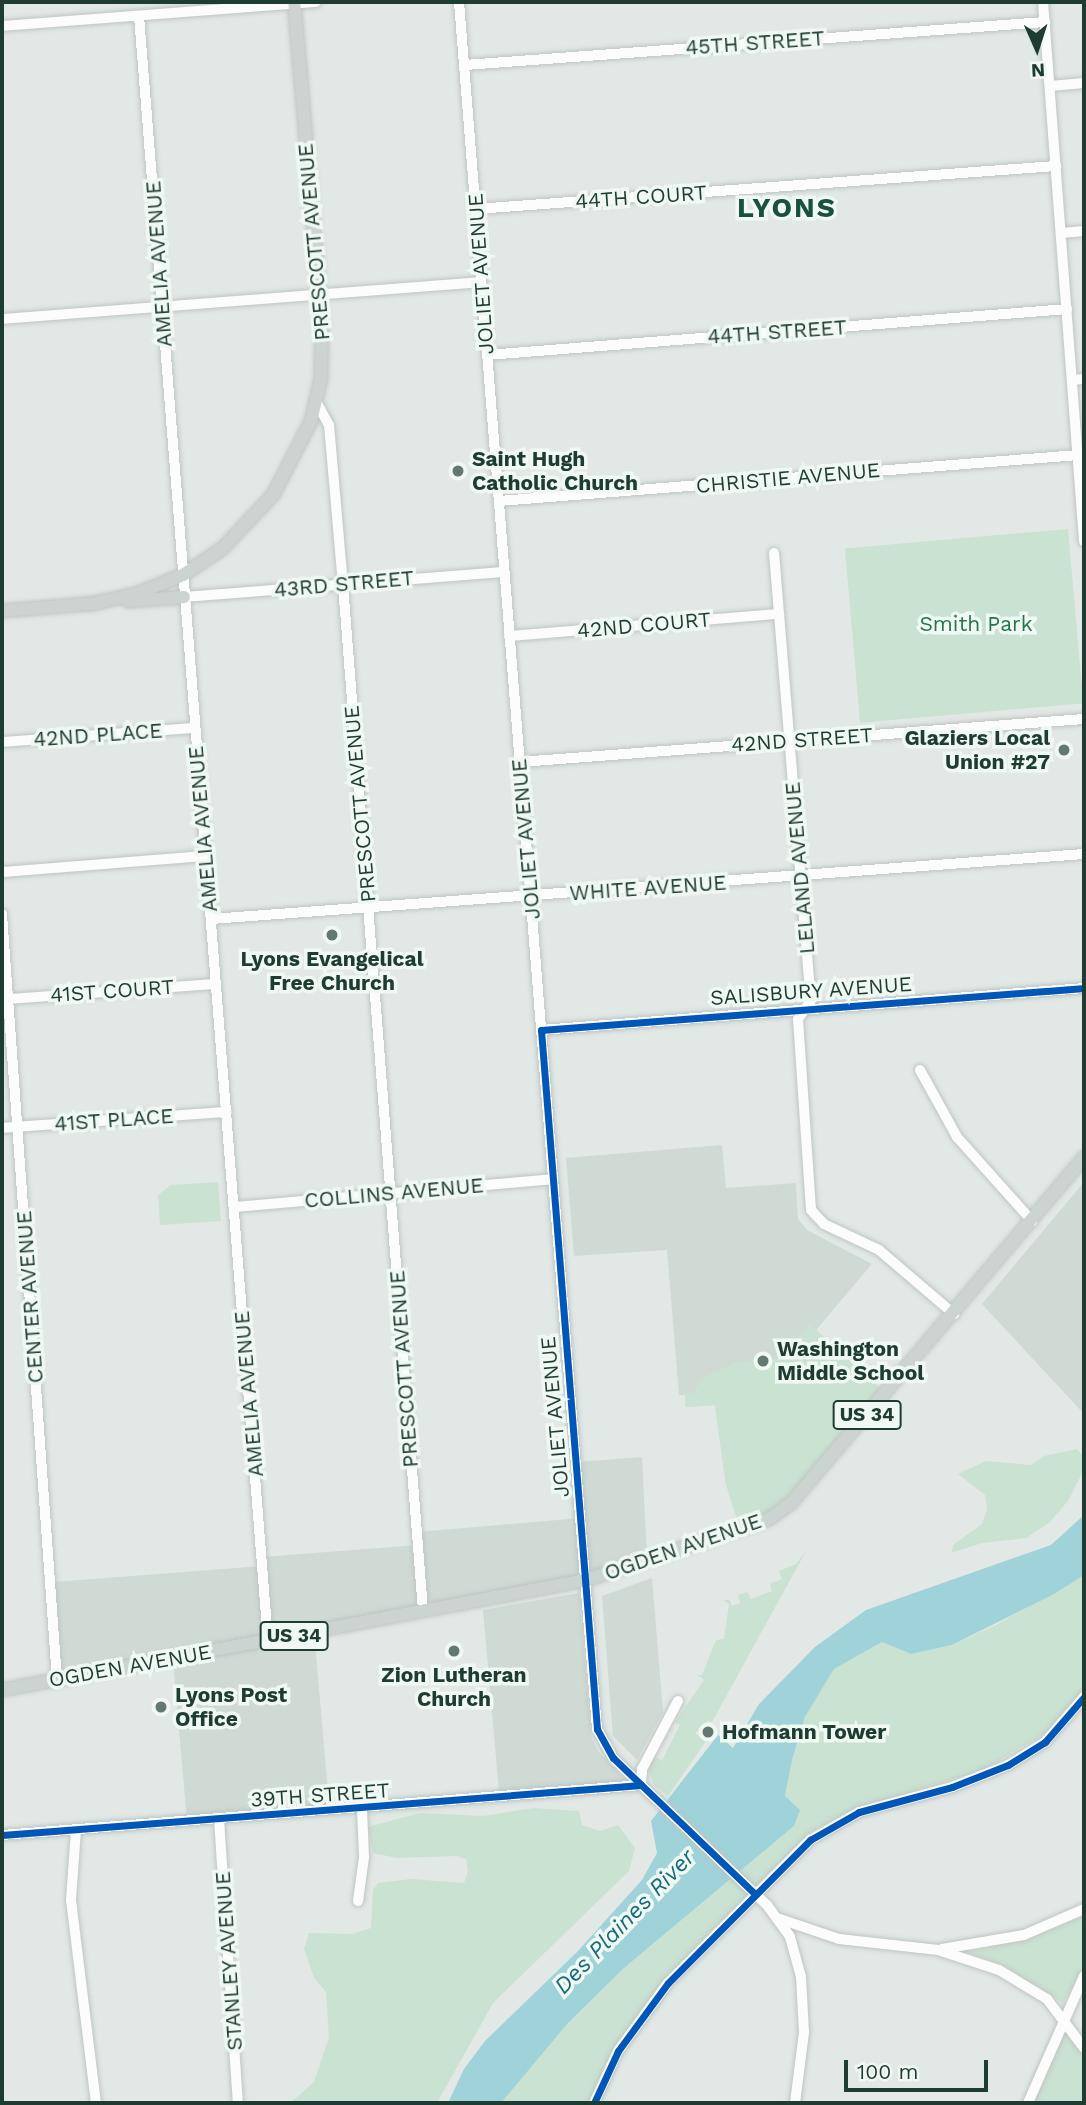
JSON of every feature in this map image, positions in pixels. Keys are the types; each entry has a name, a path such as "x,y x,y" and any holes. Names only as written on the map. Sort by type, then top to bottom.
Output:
{"main road":[{"name":"PRESCOTT AVENUE","path":"294,3 323,355 316,401"},
{"path":"91,604 136,594 183,575 243,531 272,495 295,458 316,401"},
{"path":"2,611 184,597"},
{"name":"OGDEN AVENUE","path":"2,1690 586,1580 782,1512 954,1314 1084,1157"}],"street":[{"path":"2,26 316,2"},
{"name":"JOLIET AVENUE","path":"459,2 597,1729 604,1748 780,1919"},
{"path":"1043,2 1084,541"},
{"name":"AMELIA AVENUE","path":"139,16 268,1641"},
{"name":"45TH STREET","path":"465,65 1045,22"},
{"path":"1050,86 1084,83"},
{"name":"44TH COURT","path":"476,209 1056,166"},
{"path":"1062,233 1084,231"},
{"path":"2,319 481,282"},
{"name":"44TH STREET","path":"487,355 1067,309"},
{"path":"1072,380 1084,379"},
{"name":"PRESCOTT AVENUE","path":"316,401 329,425 423,1610"},
{"name":"CHRISTIE AVENUE","path":"499,500 1078,455"},
{"name":"LELAND AVENUE","path":"774,553 811,1000 798,1020 813,1215 879,1250 954,1314"},
{"name":"43RD STREET","path":"184,597 503,572"},
{"name":"42ND COURT","path":"509,636 779,614"},
{"name":"42ND STREET","path":"520,762 1084,719"},
{"name":"42ND PLACE","path":"2,742 194,728"},
{"name":"WHITE AVENUE","path":"211,919 1084,854"},
{"path":"2,872 205,856"},
{"name":"CENTER AVENUE","path":"2,914 57,1679"},
{"name":"41ST COURT","path":"9,999 215,984"},
{"name":"SALISBURY AVENUE","path":"541,1030 1084,988"},
{"path":"920,1070 957,1137 1032,1222"},
{"name":"41ST PLACE","path":"2,1128 226,1112"},
{"name":"COLLINS AVENUE","path":"234,1207 553,1180"},
{"path":"594,2103 618,2051 647,2009 754,1893 810,1840 839,1821 1009,1765 1045,1742 1084,1697"},
{"path":"641,1785 642,1769 678,1701"},
{"name":"39TH STREET","path":"2,1835 362,1810 641,1785"},
{"path":"358,1901 364,1857 362,1810"},
{"name":"STANLEY AVENUE","path":"219,1819 238,2103"},
{"path":"76,1829 72,1900 96,2103"},
{"path":"938,1950 1024,1935 1084,1909"},
{"path":"780,1919 839,1939 938,1950 1020,1980 1063,2018 1084,2048"},
{"path":"780,1919 790,1937 801,1977 804,2032 795,2103"},
{"path":"1028,2103 1063,2018 1084,1976"}],"shaded area":[{"name":"Washington Middle School","path":"722,1145 726,1188 796,1183 798,1219 807,1230 872,1264 816,1330 884,1392 726,1485 715,1405 686,1407 685,1395 679,1395 667,1250 574,1256 566,1158"},
{"path":"1084,1182 1084,1414 982,1304"},
{"path":"642,1457 647,1557 583,1579 59,1677 53,1582 262,1566 262,1557 417,1545 417,1532 581,1518 576,1462"},
{"path":"652,1578 663,1712 637,1760 613,1736 602,1596"},
{"path":"579,1593 591,1736 598,1751 628,1783 499,1792 483,1610"},
{"path":"315,1643 329,1808 187,1821 173,1655"}],"green space":[{"name":"Smith Park","path":"1068,529 1083,703 860,723 845,549"},
{"path":"218,1182 221,1221 160,1225 158,1195 171,1185"},
{"path":"810,1324 884,1392 788,1503 739,1526 726,1485 715,1405 686,1407 685,1394 693,1393 703,1377 737,1362 779,1358"},
{"path":"1077,1449 1084,1457 1082,1473 1068,1501 1050,1522 1026,1538 982,1543 951,1553 954,1544 982,1524 987,1509 985,1495 958,1474 986,1461 1031,1465 1044,1456"},
{"path":"806,1551 712,1722 707,1721 695,1733 706,1741 668,1796 654,1785 649,1770 654,1757 662,1760 680,1725 675,1722 704,1680 697,1675 702,1675 716,1640 724,1639 729,1604 723,1600 729,1600 732,1606 740,1603 738,1595 748,1592 751,1599 772,1591 770,1584 782,1579 779,1571 796,1564"},
{"path":"1084,1575 1084,1688 1047,1732 981,1771 859,1807 811,1831 661,1982 605,2065 589,2103 501,2103 568,2023 624,1968 794,1826 785,1796 792,1760 805,1717 834,1669 882,1642 911,1654 952,1645 996,1625"},
{"path":"534,1808 579,1811 582,1825 600,1831 618,1825 635,1848 629,1871 493,2003 437,2103 290,2103 314,2082 329,2037 326,1992 314,1978 304,1949 309,1933 352,1934 371,1928 373,1890 378,1883 411,1879 464,1883 468,1871 466,1859 457,1856 397,1858 373,1853 368,1827 420,1813 483,1816"},
{"path":"1084,1916 1084,1966 1063,2003 1005,1966 967,1952 1029,1939"},
{"path":"1069,2032 1084,2056 1084,2103 1033,2103 1063,2033"}],"water":[{"name":"Des Plaines River","path":"1084,1515 1084,1575 1054,1594 952,1645 911,1654 882,1642 834,1669 805,1717 792,1760 785,1796 800,1810 794,1826 624,1968 568,2023 501,2103 448,2103 464,2069 485,2041 577,1952 642,1880 657,1853 651,1821 718,1735 733,1748 759,1704 815,1647 866,1610 1051,1545"}],"cycle path":[{"path":"754,1893 613,1758 597,1729 541,1030 1084,988"},
{"path":"594,2103 618,2051 668,1983 810,1840 859,1812 952,1787 1008,1765 1045,1742 1084,1697"},
{"path":"2,1835 641,1785"}],"place":[{"name":"Saint Hugh Catholic Church","path":"458,471"},
{"name":"Glaziers Local Union #27","path":"1064,750"},
{"name":"Lyons Evangelical Free Church","path":"332,935"},
{"name":"Washington Middle School","path":"763,1361"},
{"name":"Zion Lutheran Church","path":"454,1651"},
{"name":"Lyons Post Office","path":"161,1707"},
{"name":"Hofmann Tower","path":"708,1732"}],"district":[{"name":"LYONS","path":"787,208"}]}
